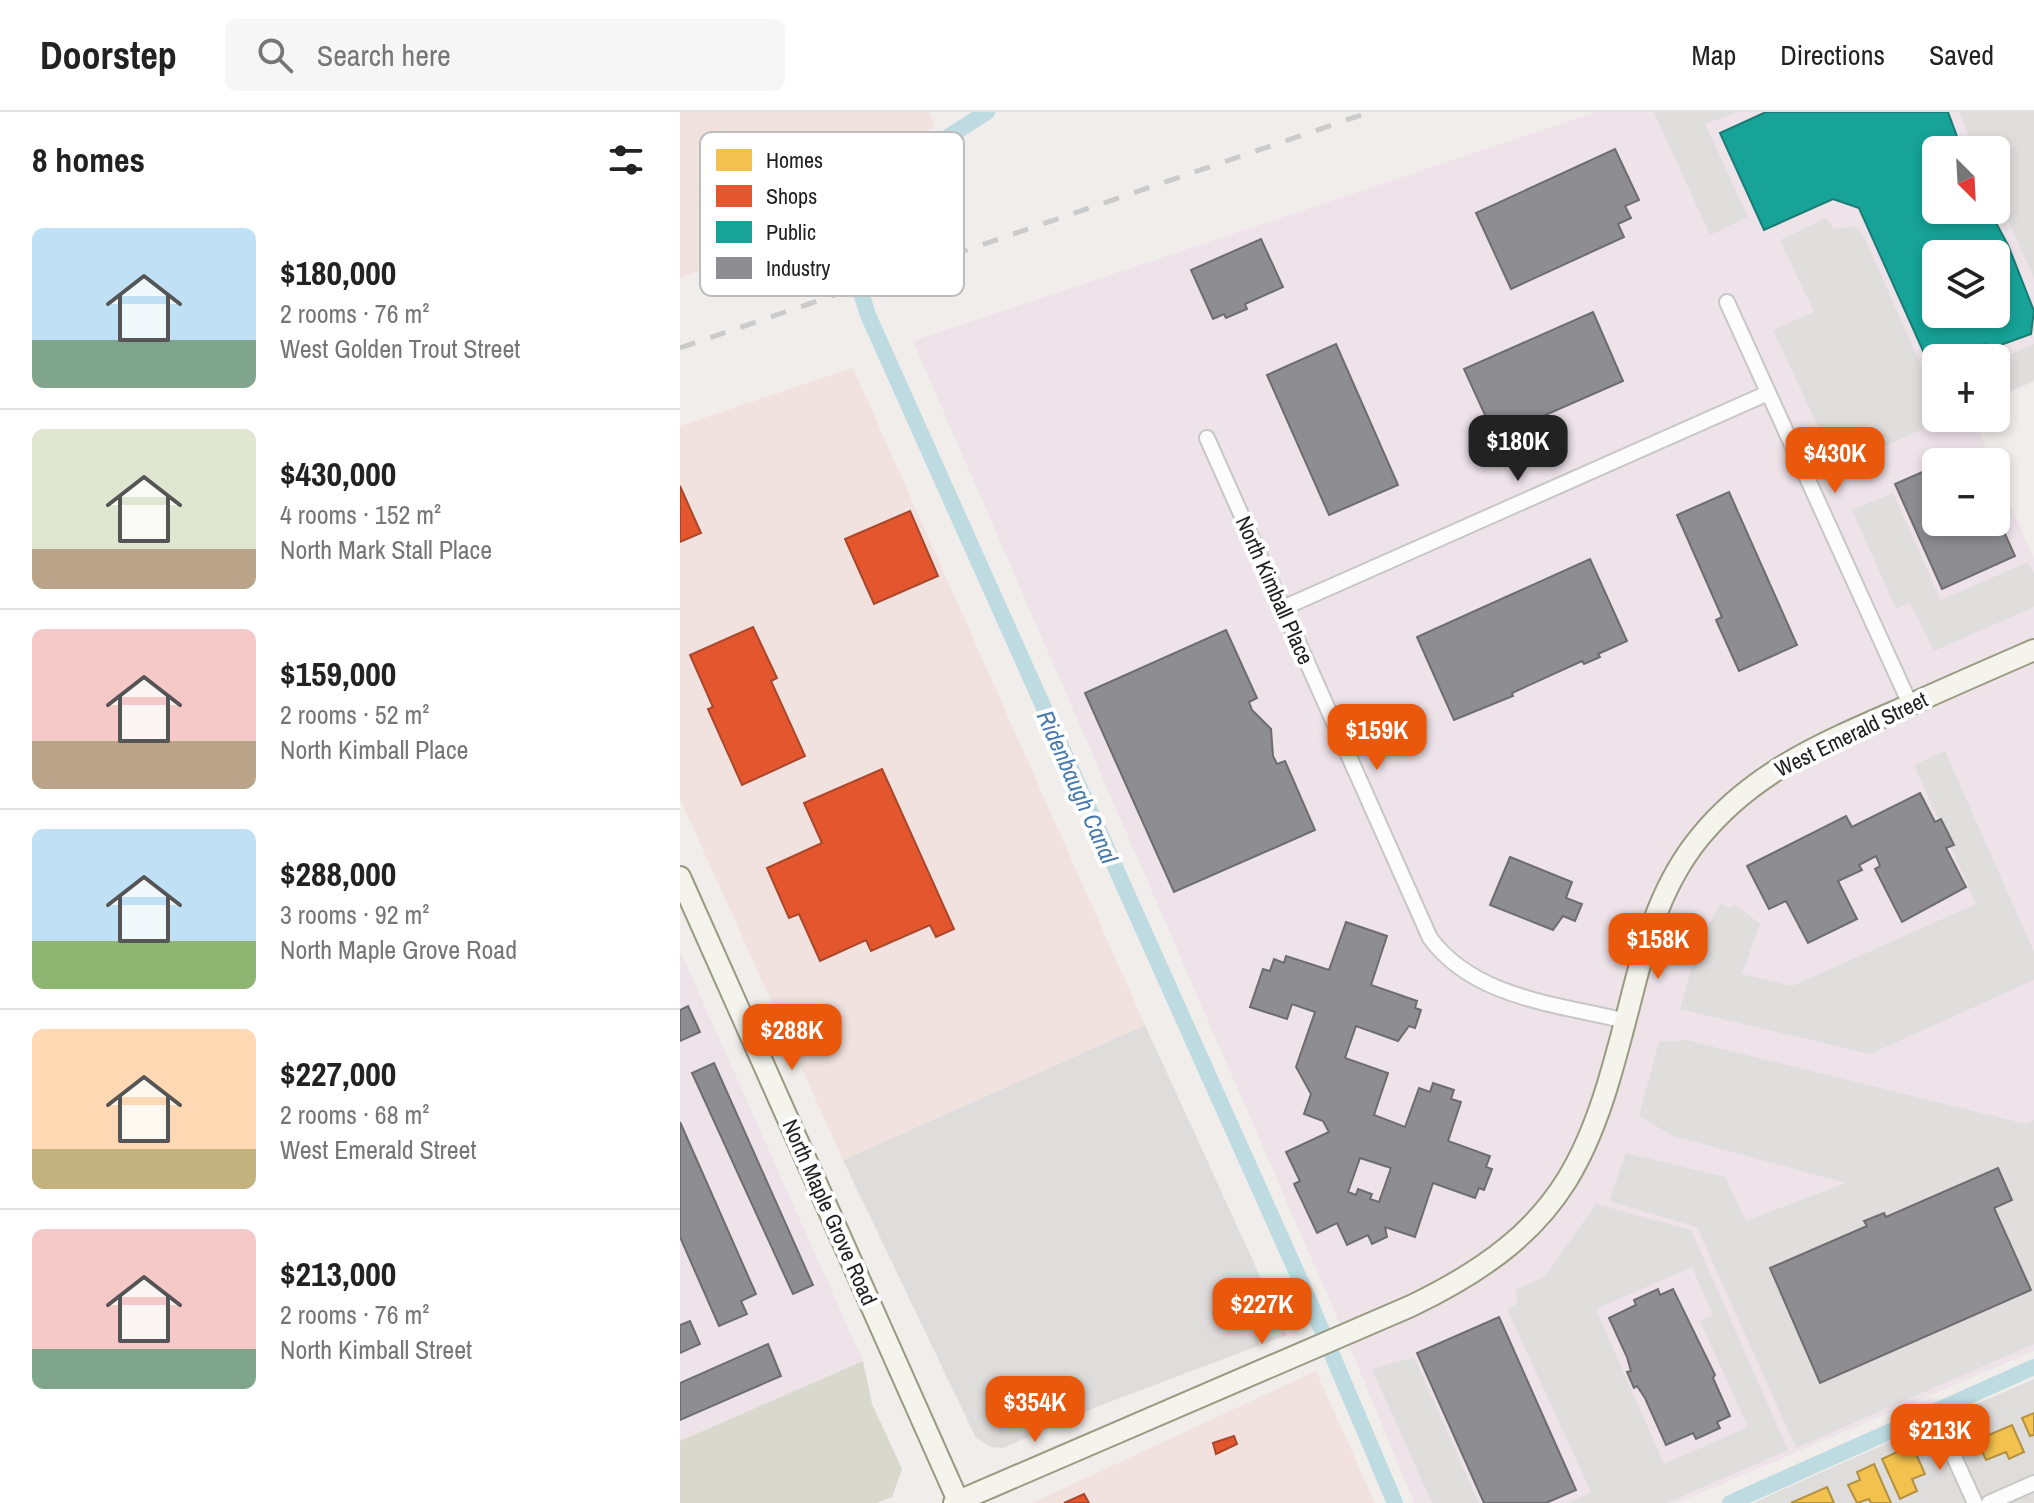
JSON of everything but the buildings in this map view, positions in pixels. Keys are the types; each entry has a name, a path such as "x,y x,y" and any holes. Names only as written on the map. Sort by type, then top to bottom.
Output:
{"main road":[{"name":"West Emerald Street","path":"957,1502 1315,1347 1458,1282 1492,1261 1526,1232 1576,1168 1598,1123 1651,925 1679,867 1726,808 1791,759 2034,650"},
{"name":"North Maple Grove Road","path":"680,877 957,1502"}],"street":[{"path":"1727,302 1910,704"},
{"path":"1283,608 1768,393"},
{"name":"North Kimball Place","path":"1207,438 1430,938 1446,960 1494,989 1626,1021"},
{"path":"1940,1426 1975,1503"},
{"path":"1989,1503 2034,1483"}],"shaded area":[{"path":"680,112 929,112 935,125 926,132 700,132 700,271 680,278"},
{"path":"1597,112 2034,112 2034,382 2010,393 2010,344 1922,344 1922,432 1979,432 1986,448 1922,448 1922,536 2010,536 2010,504 2034,559 2034,1351 1677,1503 1414,1503 1355,1359 913,341"},
{"path":"1654,112 1738,112 1705,124 1748,217 1710,235"},
{"path":"1959,112 2034,112 2034,278 2010,224 2010,136 1970,136"},
{"path":"1826,218 1834,229 1854,226 1863,234 1922,368 1922,429 1837,467 1773,330 1814,312 1780,240"},
{"path":"2034,344 2034,380 2010,391 2010,355"},
{"path":"853,368 1145,1025 843,1160 680,799 680,426"},
{"path":"1893,493 1941,600 2028,562 2034,573 2034,607 1934,651 1910,603 1896,609 1852,510"},
{"path":"1945,751 2034,952 2034,980 1870,1054 1680,1009 1700,939 1721,904 1731,908 1735,904 1760,924 1742,974 1792,986 1976,904 1914,765"},
{"path":"680,951 863,1361 680,1441"},
{"path":"1145,1025 1287,1335 1104,1404 1003,1448 991,1447 976,1438 843,1160"},
{"path":"1686,1040 2026,1124 2034,1120 2034,1344 1796,1448 1697,1227 1609,1201 1626,1153 1725,1177 1746,1221 1846,1183 1673,1136 1639,1116 1659,1042"},
{"path":"1596,1204 1691,1230 1788,1450 1667,1503 1568,1503 1591,1492 1507,1309 1517,1304 1516,1290 1545,1276","holes":["1692,1267 1713,1315 1700,1321 1748,1427 1664,1464 1596,1309"]},
{"path":"1414,1357 1479,1503 1432,1503 1372,1369"},
{"path":"863,1361 872,1404 902,1469 892,1497 877,1503 680,1503 680,1441"},
{"path":"1316,1371 1375,1503 1032,1503"},
{"path":"2034,1379 2034,1503 1753,1503 1921,1428"}],"waterway":[{"name":"Ridenbaugh Canal","path":"956,132 987,112"},
{"name":"Ridenbaugh Canal","path":"862,296 1305,1291 1395,1503"},
{"path":"1730,1503 2034,1367"}],"railway":[{"path":"964,251 1370,112"},
{"path":"680,348 832,296"}]}
